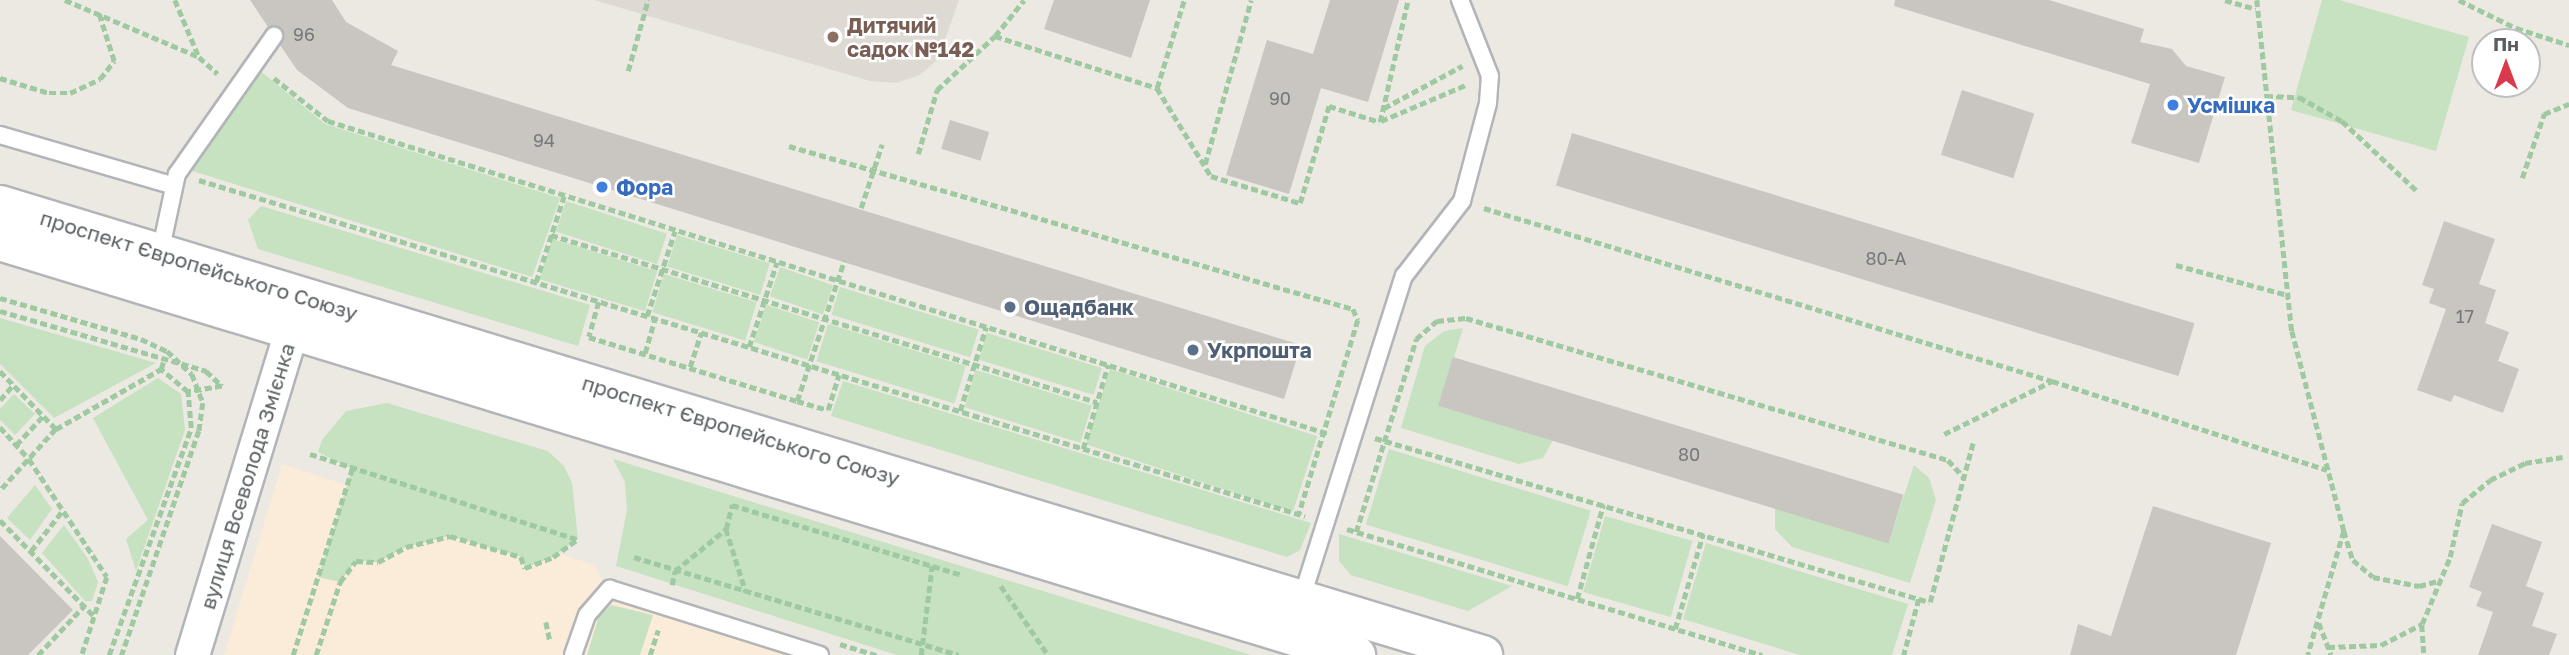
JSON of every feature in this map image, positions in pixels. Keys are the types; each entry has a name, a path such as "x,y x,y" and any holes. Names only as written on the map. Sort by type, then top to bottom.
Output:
{"main road":[{"name":"проспект Європейського Союзу","path":"0,205 160,253 296,314 1356,655"},
{"name":"проспект Європейського Союзу","path":"0,241 296,314 1301,600 1483,655"}],"street":[{"name":"вулиця Всеволода Змієнка","path":"192,655 296,314"}],"lane":[{"path":"1301,600 1404,276 1462,201 1488,103 1490,76 1485,54 1460,0"},
{"path":"160,253 176,180 274,36"},
{"path":"0,135 176,180"},
{"path":"573,655 587,615 610,590 820,655"}],"path":[{"path":"65,0 199,57 175,0"},
{"path":"628,71 648,0"},
{"path":"918,154 937,90 996,36 1024,0"},
{"path":"1157,88 1184,0"},
{"path":"1205,165 1251,0"},
{"path":"1380,122 1408,0"},
{"path":"2225,0 2256,9"},
{"path":"2257,0 2292,331 2353,560 2373,577 2419,586 2441,580"},
{"path":"2459,0 2516,28 2569,45"},
{"path":"0,78 49,93 69,93 100,79 114,61 99,14"},
{"path":"996,36 1157,88 1211,176 1300,203 1329,106 1380,122 1490,76"},
{"path":"1384,108 1485,54"},
{"path":"257,62 328,121 1324,432 1385,440 1930,602 1973,443"},
{"path":"2266,96 2299,97 2342,121 2417,191"},
{"path":"2522,178 2544,114 2569,104"},
{"path":"861,208 882,144"},
{"path":"789,146 1353,309 1358,320 1299,514"},
{"path":"176,180 536,282 1762,655"},
{"path":"536,282 564,196"},
{"path":"1462,201 2052,381 2328,471"},
{"path":"647,316 675,230"},
{"path":"551,235 1097,402"},
{"path":"797,401 844,261"},
{"path":"749,347 777,262"},
{"path":"2176,265 2288,295"},
{"path":"0,298 141,339 185,365 203,403 199,431 122,655"},
{"path":"600,302 589,337 797,401 828,410 839,375"},
{"path":"0,312 206,371 222,386 188,392"},
{"path":"1356,532 1416,339 1437,321 1466,318 1948,460 1964,477"},
{"path":"645,354 655,319"},
{"path":"960,411 986,327"},
{"path":"690,367 701,333"},
{"path":"0,491 56,429 161,369 164,359"},
{"path":"1083,449 1108,365"},
{"path":"109,655 191,428 188,392 161,369"},
{"path":"0,371 56,429"},
{"path":"1944,434 2052,381"},
{"path":"0,400 13,385"},
{"path":"16,445 43,416"},
{"path":"0,427 29,458 107,577 82,655"},
{"path":"310,454 578,539 553,557 525,568 521,557 450,536 406,547 378,562 356,561 340,582 316,655"},
{"path":"2424,655 2422,625 2460,526 2462,503 2490,480 2525,463 2563,457"},
{"path":"293,655 352,469"},
{"path":"746,592 726,528 732,505 969,577"},
{"path":"1577,598 1603,505"},
{"path":"31,551 63,510"},
{"path":"0,520 94,616"},
{"path":"675,571 726,528"},
{"path":"2308,655 2344,531"},
{"path":"1675,629 1703,534"},
{"path":"634,557 959,655"},
{"path":"921,655 932,566"},
{"path":"994,584 1006,587 1048,655"},
{"path":"1904,655 1919,598"},
{"path":"38,655 84,606"},
{"path":"546,622 551,637 549,646"},
{"path":"2319,622 2331,655"},
{"path":"2328,647 2381,645 2422,625"},
{"path":"650,655 658,630"}],"shaded area":[{"name":"Дитячий садок №142","path":"594,0 959,0 938,59 920,75 896,83 870,81"},
{"path":"282,464 595,565 609,597 792,655 224,655"}],"green space":[{"path":"2322,0 2339,0 2469,37 2436,151 2291,110"},
{"path":"258,69 325,124 560,198 532,277 186,169"},
{"path":"566,201 667,234 657,264 556,231"},
{"path":"261,206 590,305 578,346 258,249 248,220"},
{"path":"677,235 770,263 760,295 667,267"},
{"path":"552,239 657,271 645,311 540,279"},
{"path":"780,267 833,285 823,315 770,296"},
{"path":"664,274 757,302 745,341 652,312"},
{"path":"840,287 979,329 970,357 832,315"},
{"path":"766,305 819,322 807,359 754,342"},
{"path":"0,318 156,363 54,418 0,364"},
{"path":"828,324 966,366 954,403 817,361"},
{"path":"1463,328 1439,406 1553,440 1543,458 1519,464 1401,428 1425,346 1444,331"},
{"path":"987,333 1102,368 1094,395 979,360"},
{"path":"1110,369 1317,436 1293,511 1086,444"},
{"path":"976,370 1092,405 1080,443 965,407"},
{"path":"158,378 181,394 185,430 136,571 126,539 148,520 93,418"},
{"path":"843,381 1311,523 1300,550 1287,557 831,416"},
{"path":"14,394 35,414 15,435 0,420 0,409"},
{"path":"387,403 548,451 564,466 572,483 578,539 553,557 525,568 521,557 450,536 406,547 378,562 356,561 340,582 318,577 352,469 318,452 322,440 346,411"},
{"path":"1389,449 1591,511 1568,586 1366,525"},
{"path":"613,459 1251,655 897,655 616,566 627,510 625,482"},
{"path":"1914,465 1929,478 1936,500 1910,583 1792,547 1775,529 1775,507 1889,541"},
{"path":"35,485 52,509 30,540 7,518"},
{"path":"1605,516 1692,541 1671,617 1583,592"},
{"path":"64,525 88,559 98,582 92,601 85,601 42,553"},
{"path":"1339,534 1512,586 1468,611 1351,575 1339,561"},
{"path":"1706,543 1908,604 1892,655 1800,655 1683,619"},
{"path":"611,605 653,615 640,655 587,655 599,616"}],"building":[{"path":"250,0 332,0 346,22 398,51 391,65 1301,345 1284,399 348,108 297,70 280,45 283,31 268,27"},
{"path":"1054,0 1150,0 1131,58 1044,29"},
{"path":"1330,0 1399,0 1368,102 1321,88 1289,194 1226,175 1267,40 1313,54"},
{"path":"1895,0 2049,0 2144,29 2140,42 2172,49 2186,66 2225,77 2199,163 2131,143 2150,84 1894,6"},
{"path":"1962,90 2034,113 2013,178 1941,155"},
{"path":"950,120 989,132 980,161 941,149"},
{"path":"1572,133 2195,323 2178,376 1556,186"},
{"path":"2444,221 2495,239 2479,284 2496,290 2485,323 2509,332 2498,361 2519,369 2503,413 2454,395 2451,402 2417,390 2446,309 2429,303 2434,289 2422,285"},
{"path":"1453,357 1903,495 1889,543 1438,406"},
{"path":"2153,506 2271,543 2236,655 2070,655 2078,624 2111,636"},
{"path":"2492,524 2542,542 2526,586 2544,593 2532,626 2557,634 2549,655 2478,655 2493,612 2476,606 2482,592 2469,587"},
{"path":"0,536 73,610 28,655 0,655"}],"place":[{"name":"Дитячий садок №142","path":"833,37"},
{"name":"Усмішка","path":"2173,105"},
{"name":"Фора","path":"602,187"},
{"name":"Ощадбанк","path":"1010,307"},
{"name":"Укрпошта","path":"1193,350"}]}
